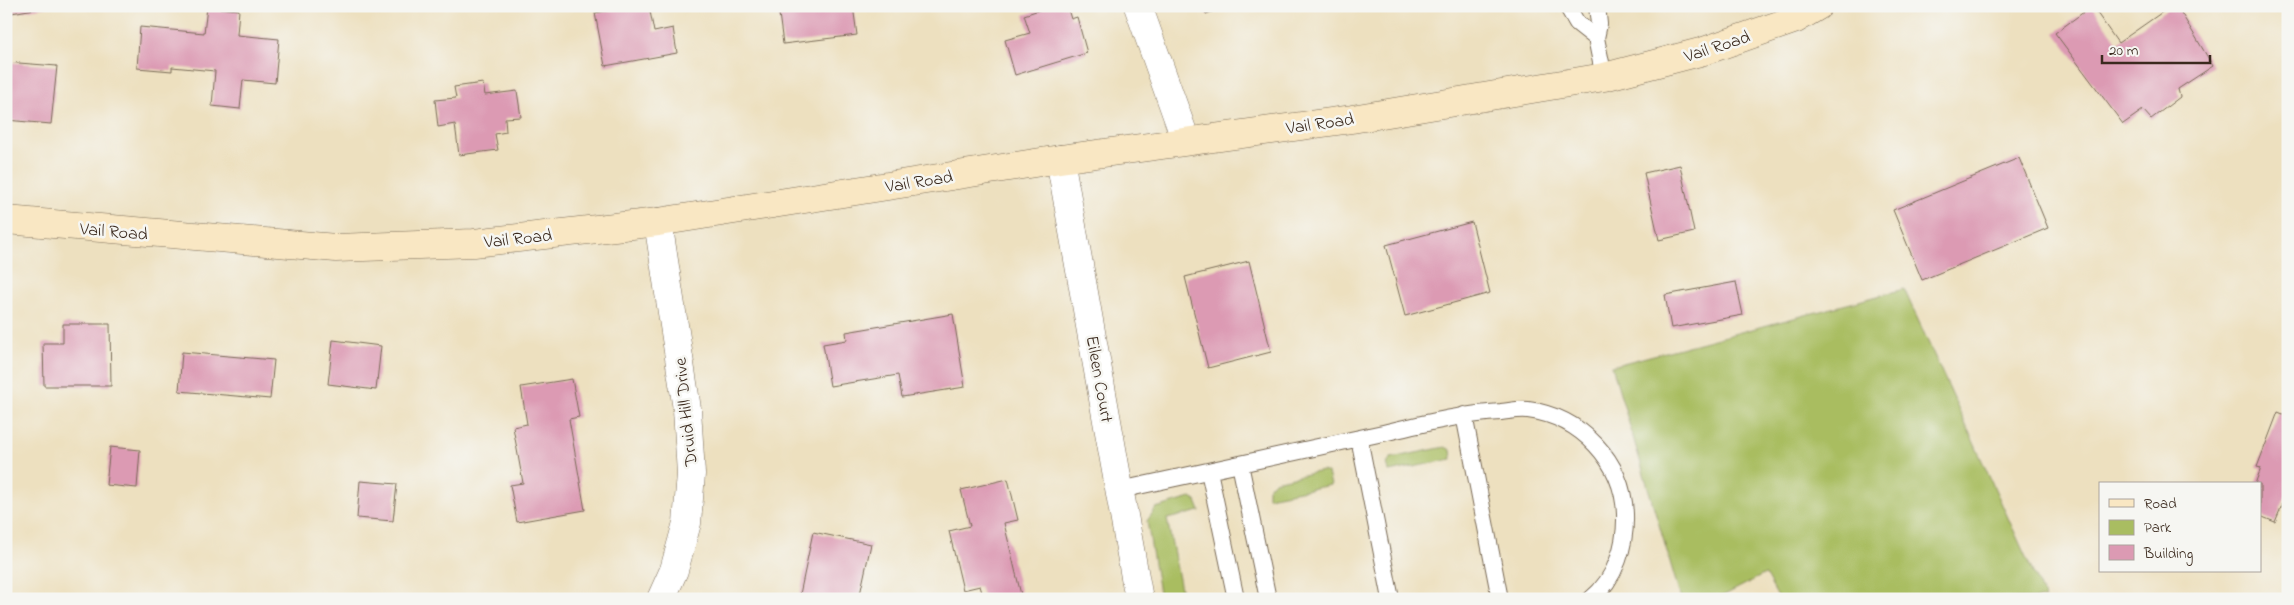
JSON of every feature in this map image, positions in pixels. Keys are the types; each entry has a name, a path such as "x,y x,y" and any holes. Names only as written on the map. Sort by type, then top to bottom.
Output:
{"street":[{"path":"1138,6 1186,141"},
{"name":"Vail Road","path":"6,220 183,237 336,248 474,243 658,222 1060,159 1352,119 1604,77 1704,52 1796,19 1818,6"},
{"name":"Eileen Court","path":"1060,159 1139,599"},
{"name":"Druid Hill Drive","path":"658,222 687,409 692,474 687,523 674,570 661,599"}],"lane":[{"path":"1567,6 1577,22 1596,38"},
{"path":"1597,6 1599,24 1596,38 1604,77"},
{"path":"1120,490 1464,415 1527,410 1551,416 1573,426 1593,440 1608,460 1619,482 1625,506 1626,530 1621,554 1610,576 1591,599"},
{"path":"1464,415 1500,599"},
{"path":"1359,438 1391,599"},
{"path":"1240,464 1268,599"},
{"path":"1209,471 1236,599"}],"green space":[{"path":"1904,289 2045,599 1779,599 1765,574 1717,599 1681,599 1612,366"},
{"path":"1445,447 1451,450 1452,459 1389,472 1387,464 1391,458"},
{"path":"1322,471 1328,473 1331,485 1268,497 1268,488 1274,481"},
{"path":"1191,498 1196,501 1200,511 1167,519 1183,599 1160,599 1147,521 1156,508"}],"building":[{"path":"6,6 46,6 46,7 6,14"},
{"path":"632,6 649,6 654,32 673,28 677,53 605,66 595,13"},
{"path":"778,6 853,6 857,35 783,44"},
{"path":"1051,6 1067,6 1071,19 1077,17 1087,53 1015,75 1005,40 1030,33 1024,15"},
{"path":"1204,6 1228,6 1206,14"},
{"path":"2092,6 2118,43 2171,6 2177,6 2213,66 2178,89 2180,97 2151,119 2143,110 2123,124 2055,33"},
{"path":"207,7 239,10 237,35 279,39 275,83 243,80 240,109 212,106 215,71 172,67 172,71 137,68 140,27 204,33"},
{"path":"6,62 57,66 51,124 6,120"},
{"path":"483,83 485,95 517,91 521,117 505,118 506,132 495,134 498,150 459,155 455,124 438,127 435,100 456,98 454,87"},
{"path":"2019,158 2048,228 1922,280 1893,210"},
{"path":"1680,165 1694,232 1659,240 1644,173"},
{"path":"1472,222 1490,293 1405,316 1386,245"},
{"path":"1249,261 1271,352 1208,368 1185,277"},
{"path":"1736,282 1743,315 1671,328 1665,295"},
{"path":"953,314 965,387 902,397 898,375 830,386 823,344 847,340 846,332"},
{"path":"63,324 110,324 111,386 44,386 43,343 63,343"},
{"path":"333,340 381,346 376,390 328,384"},
{"path":"182,352 274,360 270,399 179,391"},
{"path":"572,379 579,417 569,419 585,510 517,522 510,485 523,483 513,427 527,424 521,387"},
{"path":"2278,412 2288,416 2288,491 2275,522 2262,517 2262,482 2256,482 2261,468 2257,467"},
{"path":"110,447 140,450 137,488 106,485"},
{"path":"1008,479 1018,520 1004,523 1022,599 984,599 980,586 963,590 949,531 970,526 961,490"},
{"path":"360,481 397,484 393,521 357,518"},
{"path":"813,532 871,544 859,599 799,599"}]}
